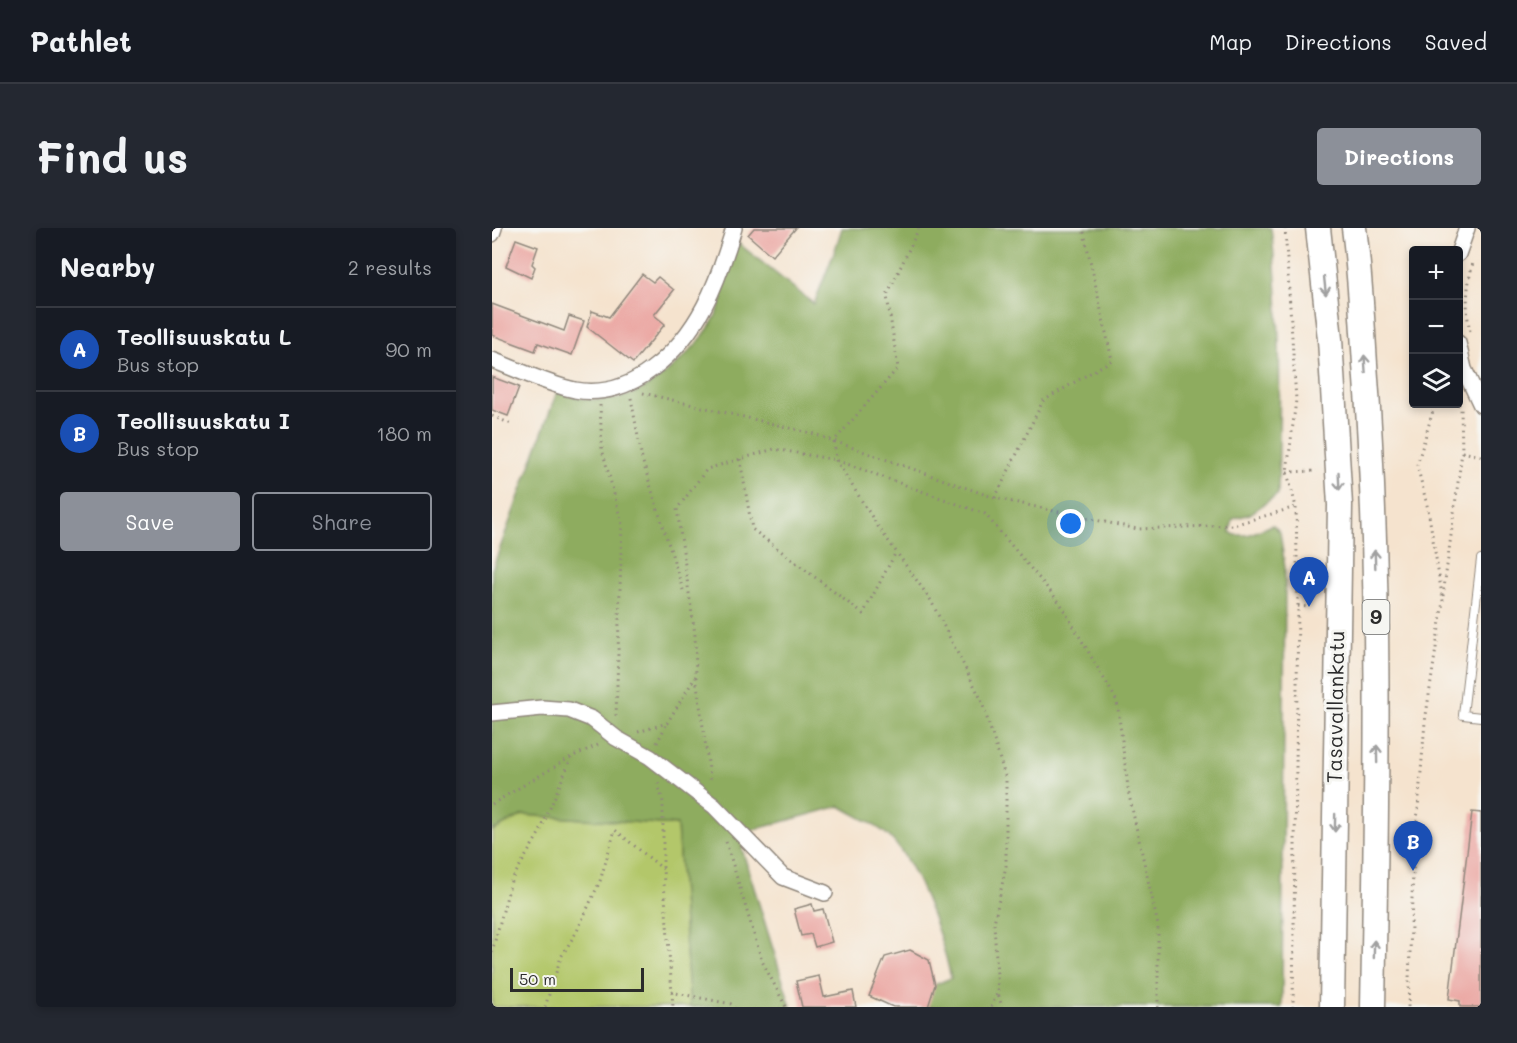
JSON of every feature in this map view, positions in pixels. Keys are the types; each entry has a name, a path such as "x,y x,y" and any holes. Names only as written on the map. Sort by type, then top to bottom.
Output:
{"main road":[{"name":"Tasavallankatu","path":"1318,228 1330,339 1340,505 1332,1007"},
{"name":"Tasavallankatu","path":"1354,228 1370,437 1375,564 1377,771 1373,1007"}],"street":[{"path":"492,234 494,228"},
{"path":"492,360 576,390 626,389 669,356 692,329 719,274 734,228"},
{"path":"1461,246 1467,228"},
{"path":"1465,338 1464,369 1481,405"},
{"path":"492,713 542,708 569,710 592,719 616,738 650,757 714,806 783,877 825,893"}],"lane":[{"path":"1481,559 1462,715 1481,717"}],"path":[{"path":"919,228 887,296 898,368 834,441 836,460 896,552 930,599 981,699 1006,779 1006,866 994,923 998,993 1002,1007"},
{"path":"995,498 1043,401 1112,360 1083,228"},
{"path":"1286,228 1296,400 1287,472 1296,507 1298,606 1293,1007"},
{"path":"1465,338 1468,322 1469,276 1475,255"},
{"path":"684,590 642,459 626,389 811,433 995,498 1137,529 1233,525 1296,507"},
{"path":"600,391 602,449 622,524 616,738"},
{"path":"1434,408 1417,465 1428,509 1443,601"},
{"path":"1408,1007 1413,871 1423,745 1462,452 1460,408"},
{"path":"492,416 514,425"},
{"path":"673,1007 663,869 663,801 650,757 667,723 696,676 695,635 677,509 706,469 774,449 836,460 986,514 1060,603 1117,701 1129,795 1158,925 1158,1007"},
{"path":"1462,452 1481,456"},
{"path":"740,459 752,529 863,614 896,552"},
{"path":"1287,472 1318,471"},
{"path":"1298,606 1309,607"},
{"path":"492,804 571,757 616,738 667,723"},
{"path":"492,952 512,881 540,832 571,757"},
{"path":"545,1007 561,957 577,931 600,881 615,831 663,869"},
{"path":"671,992 731,1004 735,1007"},
{"path":"991,1007 998,993"}],"green space":[{"path":"842,228 1271,228 1279,328 1278,494 1250,514 1233,519 1230,532 1235,535 1248,535 1273,525 1280,532 1285,568 1282,1007 923,1007 934,985 951,978 942,943 926,900 917,879 895,844 879,828 840,806 753,830 742,849 791,1007 690,1007 677,825 523,815 492,831 492,570 557,392 591,399 618,398 639,391 668,372 695,346 714,318 721,302 725,277 738,243 814,304"},
{"path":"523,815 677,825 690,1007 492,1007 492,831"}],"building":[{"path":"754,228 796,228 772,256 748,235"},
{"path":"516,239 538,247 532,264 535,267 531,278 506,266"},
{"path":"642,274 653,282 658,277 674,290 654,315 665,324 633,363 587,327 592,311 609,317"},
{"path":"492,304 564,331 569,316 584,321 572,355 538,343 535,351 492,335"},
{"path":"492,377 519,387 508,416 492,410"},
{"path":"1472,812 1481,813 1481,1007 1460,1007 1460,1001 1449,999"},
{"path":"812,904 814,911 823,909 832,942 815,947 811,934 801,936 794,909"},
{"path":"910,950 929,960 935,985 928,1007 893,1007 869,996 885,957"},
{"path":"819,976 824,997 853,991 856,1007 802,1007 796,981"}],"place":[{"name":"Teollisuuskatu L","path":"1309,607"},
{"name":"Teollisuuskatu I","path":"1413,871"}]}
